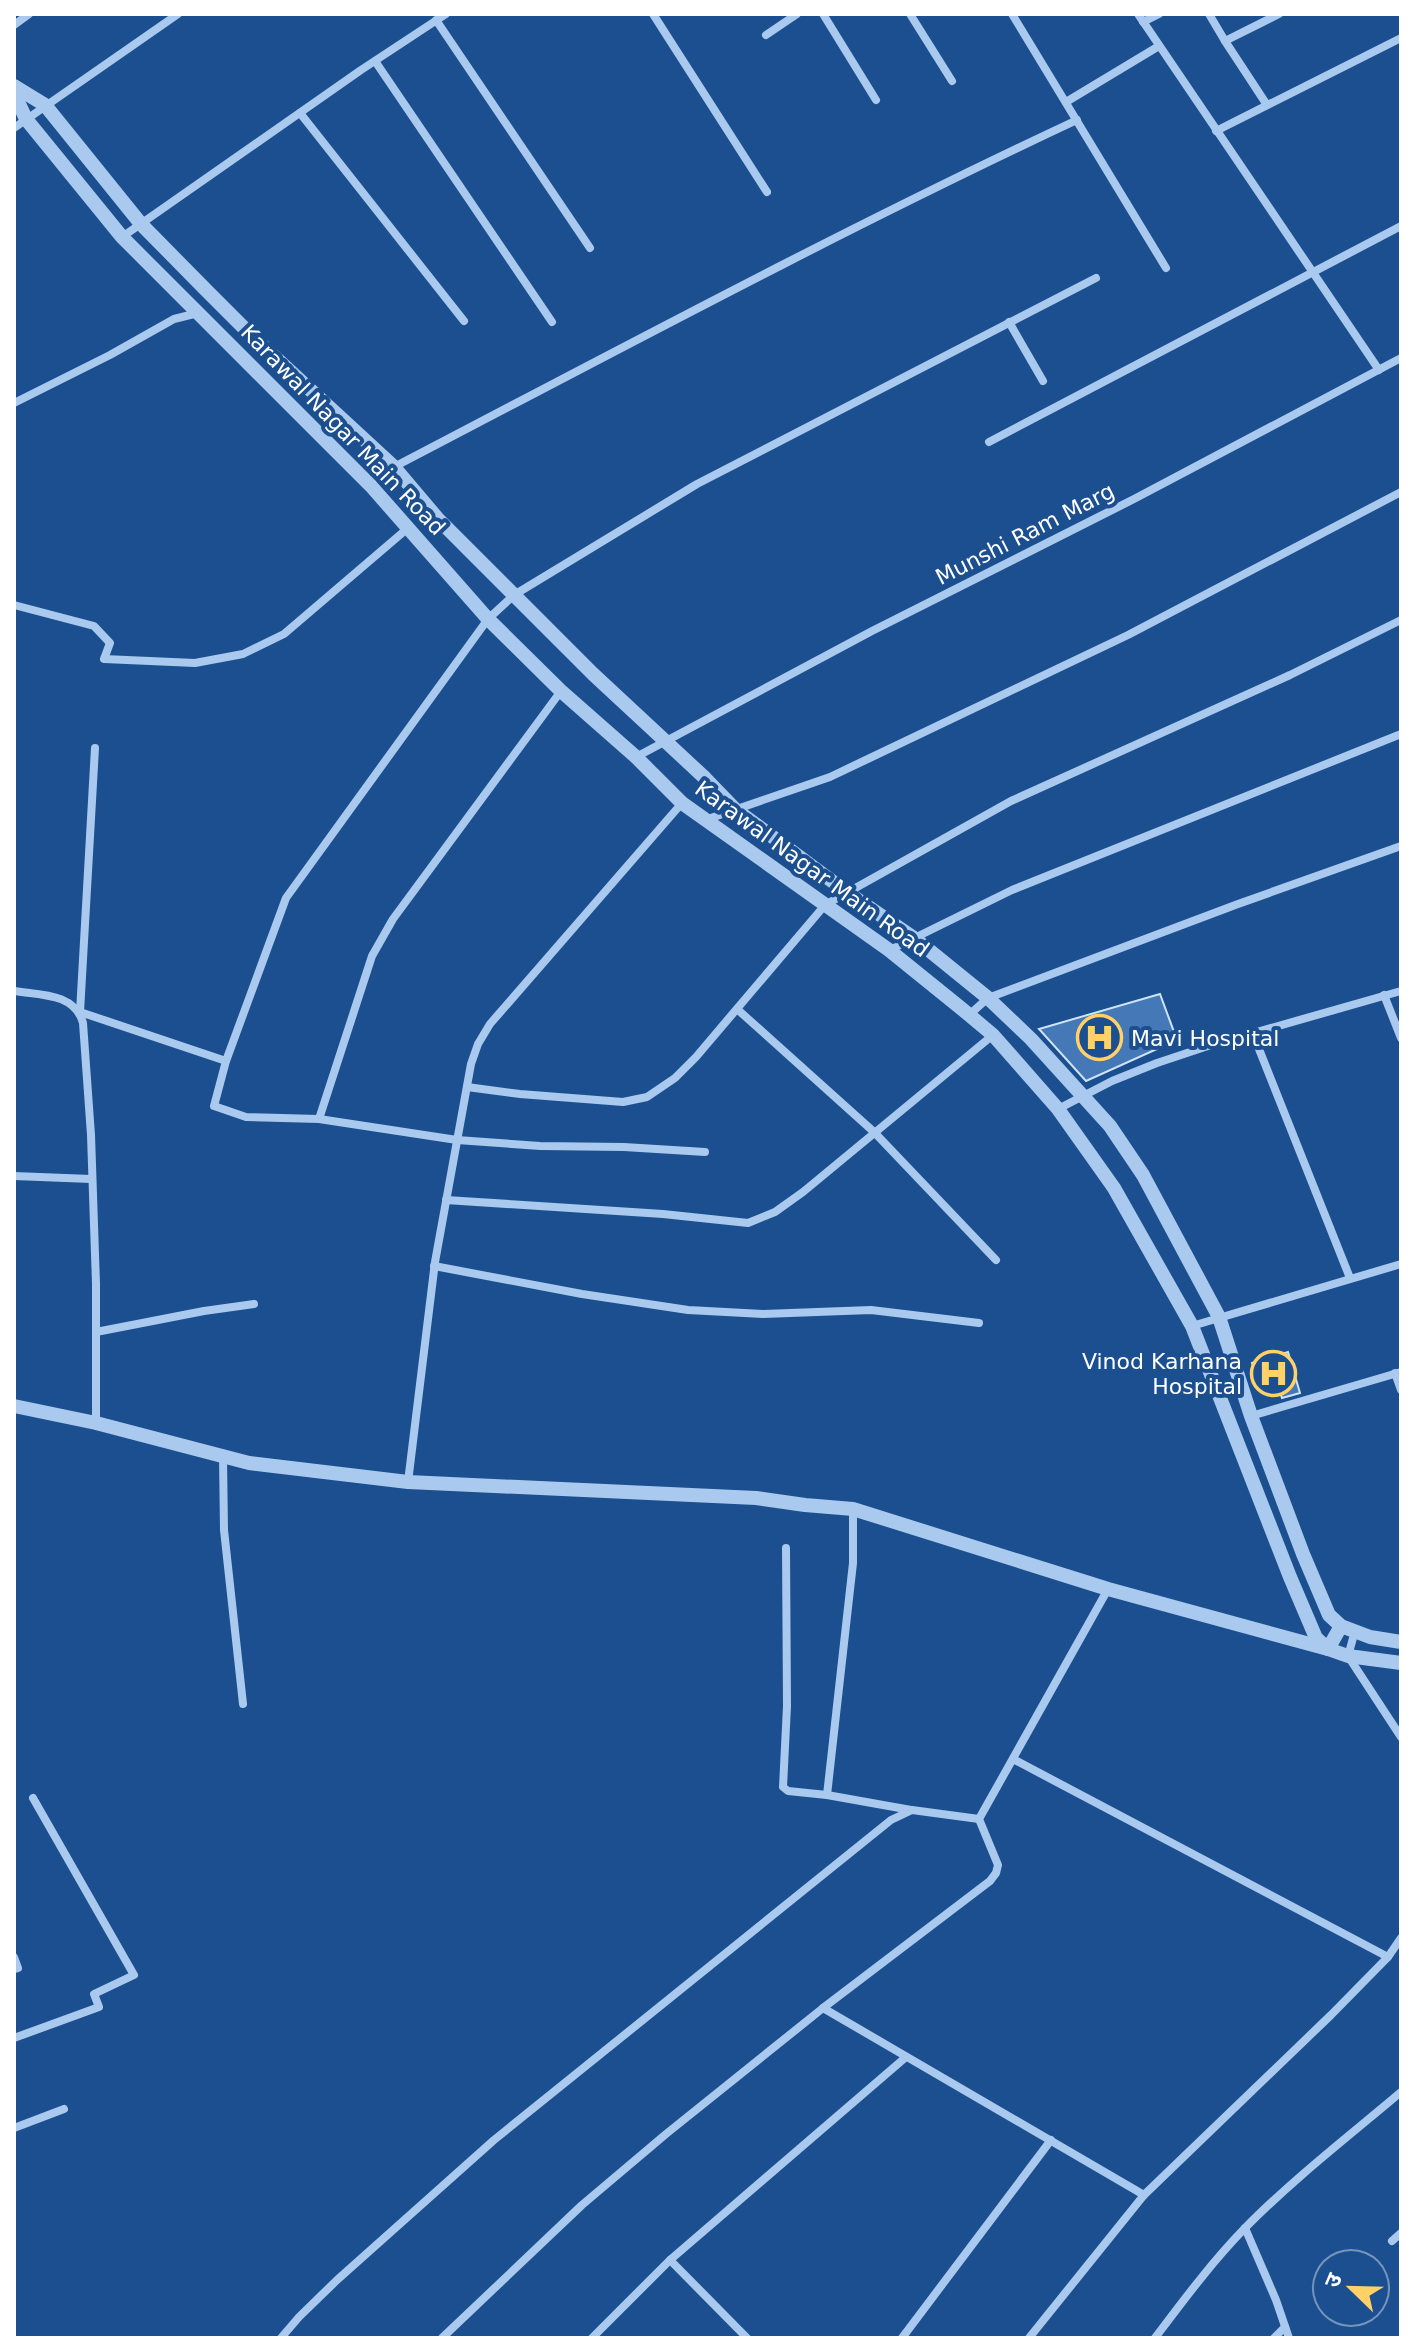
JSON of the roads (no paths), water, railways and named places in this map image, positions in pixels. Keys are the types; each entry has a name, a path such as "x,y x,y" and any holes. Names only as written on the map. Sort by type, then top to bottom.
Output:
{"street":[{"path":"14,25 29,14"},
{"path":"20,123 178,14"},
{"path":"122,237 446,14"},
{"path":"653,14 767,192"},
{"path":"766,35 797,14"},
{"path":"823,14 876,100"},
{"path":"910,14 952,81"},
{"path":"1012,14 1166,268"},
{"path":"1159,14 1141,18 1379,370"},
{"path":"1209,14 1267,105"},
{"path":"1225,41 1279,14"},
{"path":"436,20 590,248"},
{"path":"1216,131 1401,38"},
{"path":"1066,102 1159,46"},
{"path":"375,61 552,322"},
{"name":"Karawal Nagar Main Road","path":"14,86 45,105 141,224 253,337 394,467 438,519 593,674 735,809 914,938 988,998 1031,1039 1110,1126 1143,1175 1219,1317 1251,1416 1303,1554 1329,1615 1348,1629"},
{"name":"Karawal Nagar Main Road","path":"14,93 20,123 122,237 371,486 488,619 561,691 636,757 682,803 889,950 993,1035 1058,1109 1114,1188 1192,1326 1290,1577 1316,1638 1328,1649"},
{"path":"300,113 464,321"},
{"path":"394,467 931,190 1077,120"},
{"path":"989,442 1401,226"},
{"path":"705,1152 527,1146 457,1140 319,1119 246,1117 214,1106 226,1061 286,898 488,619 514,595 697,484 1096,278"},
{"path":"14,403 174,319 198,313"},
{"path":"1009,322 1043,381"},
{"name":"Munshi Ram Marg","path":"636,757 872,631 1134,499 1401,358"},
{"path":"705,820 830,777 1128,635 1401,492"},
{"path":"14,605 94,626 110,643 104,659 195,663 243,654 284,634 408,528"},
{"path":"467,1087 623,1102 647,1097 675,1078 825,905 1011,801 1290,675 1401,620"},
{"path":"319,1119 378,945 393,919 561,691"},
{"path":"889,950 1012,890 1401,734"},
{"path":"95,748 80,1012 91,1179 96,1423"},
{"path":"408,1482 434,1266 471,1064 478,1044 490,1024 682,803"},
{"path":"969,1015 988,998 1401,846"},
{"path":"14,991 59,998 70,1002 80,1012 226,1061"},
{"path":"1058,1109 1112,1081 1157,1063 1401,991"},
{"path":"1384,995 1401,1038"},
{"path":"737,1009 874,1132 996,1260"},
{"path":"1253,1034 1350,1278"},
{"path":"446,1200 663,1214 748,1223 785,1205 993,1035"},
{"path":"14,1176 91,1179"},
{"path":"1192,1326 1401,1264"},
{"path":"434,1266 688,1310 763,1314 871,1310 979,1323"},
{"path":"96,1332 254,1304"},
{"path":"1251,1416 1398,1372 1401,1390"},
{"path":"14,1406 96,1423 249,1463 408,1482 756,1498 853,1509 1108,1589 1348,1656 1401,1663"},
{"path":"223,1457 227,1559 243,1704"},
{"path":"827,1795 853,1563 853,1509"},
{"path":"786,1548 787,1706 783,1787 788,1791 979,1819"},
{"path":"979,1819 1108,1589"},
{"path":"1328,1649 1348,1629"},
{"path":"1348,1629 1370,1637 1401,1642"},
{"path":"1348,1629 1348,1656 1401,1737"},
{"path":"1013,1759 1388,1957"},
{"path":"14,2038 99,2007 94,1994 134,1975 33,1798"},
{"path":"281,2338 337,2280 494,2140 891,1820 912,1810"},
{"path":"442,2338 582,2205 823,2008 990,1881 998,1865 979,1819"},
{"path":"1029,2338 1144,2195 1331,2015 1388,1957 1401,1938"},
{"path":"14,1957 18,1968 14,1969"},
{"path":"823,2008 1144,2195"},
{"path":"592,2338 670,2260 906,2057"},
{"path":"1155,2338 1208,2269 1245,2228 1401,2092"},
{"path":"14,2128 64,2109"},
{"path":"902,2338 1051,2140"},
{"path":"1245,2228 1289,2338"},
{"path":"1392,2241 1401,2233"},
{"path":"670,2260 747,2338"},
{"path":"1274,2338 1285,2327"}],"place":[{"name":"Mavi Hospital","path":"1100,1038"},
{"name":"Vinod Karhana Hospital","path":"1273,1374"}]}
